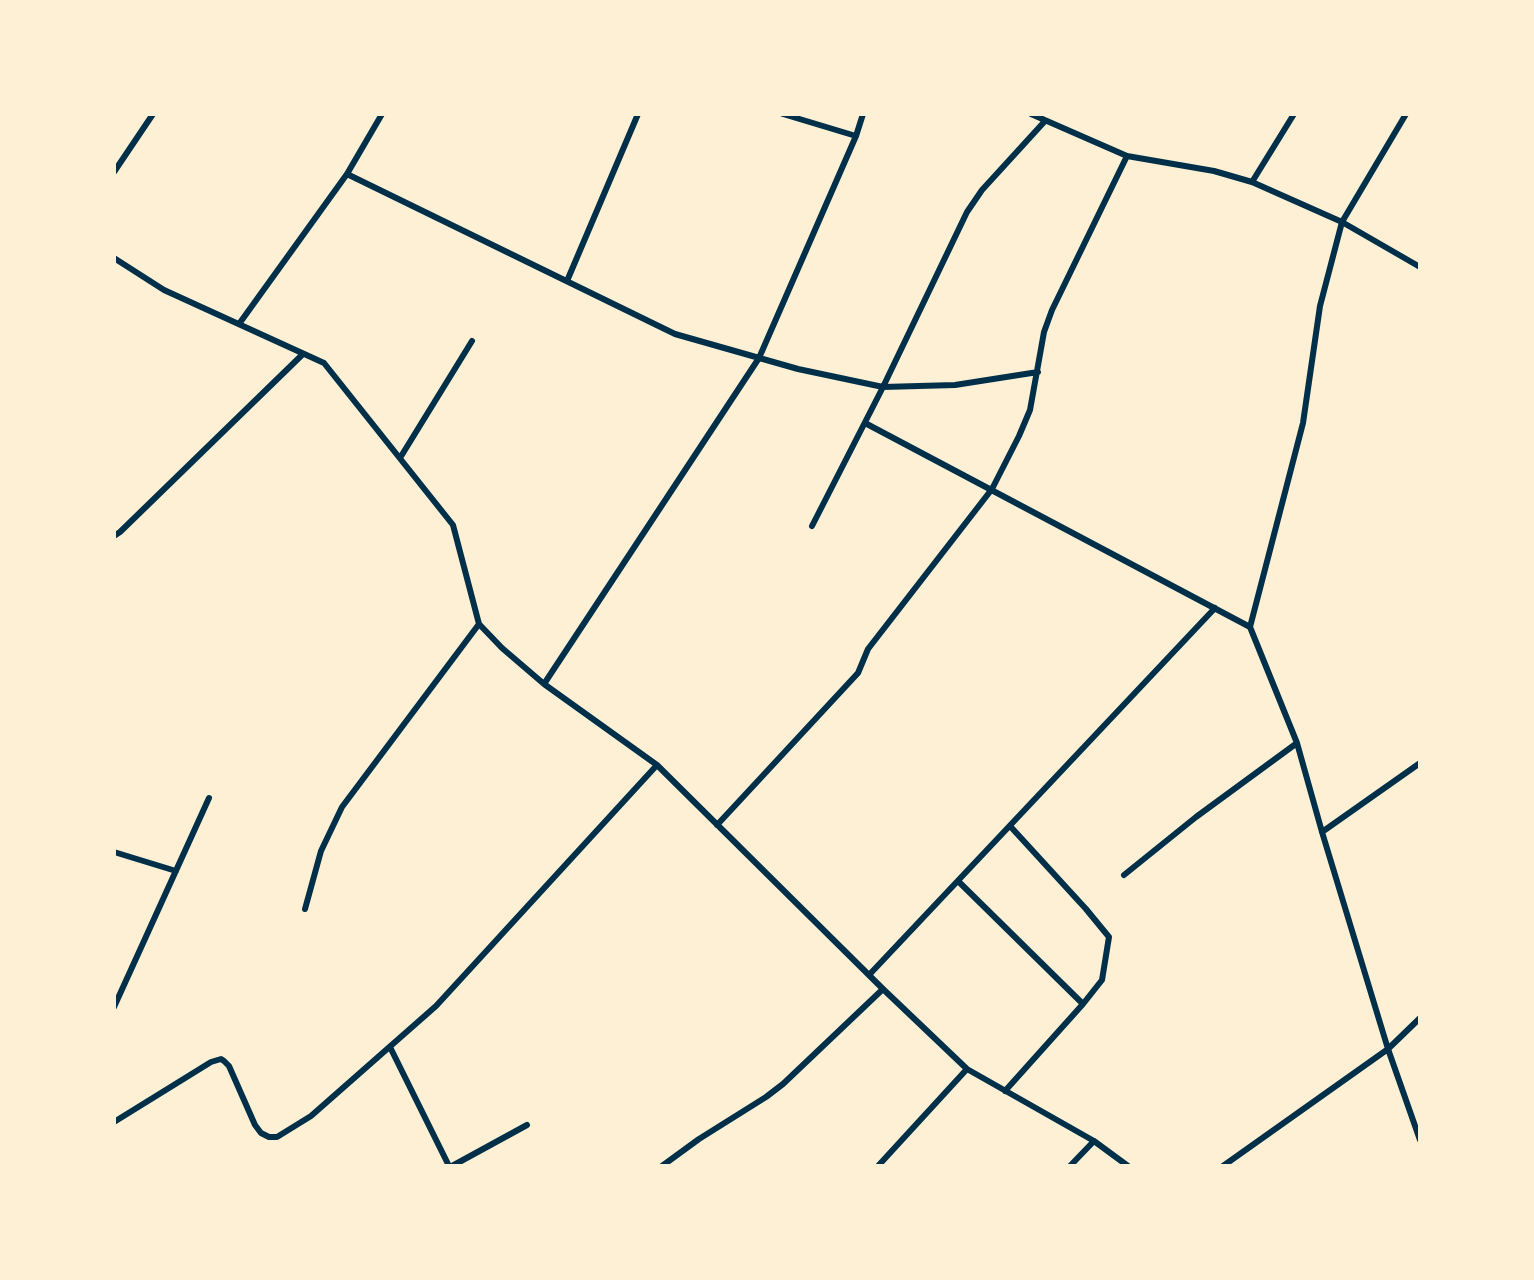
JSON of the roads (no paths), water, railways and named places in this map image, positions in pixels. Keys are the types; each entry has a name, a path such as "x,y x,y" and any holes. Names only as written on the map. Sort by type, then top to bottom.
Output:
{"street":[{"path":"114,172 153,114"},
{"path":"239,324 347,174 382,114"},
{"path":"567,281 638,114"},
{"path":"783,114 856,136"},
{"path":"544,684 759,358 856,136 863,114"},
{"path":"1031,114 1127,156 1214,171 1252,182 1342,222 1420,267"},
{"path":"1252,182 1294,114"},
{"path":"1406,114 1342,222 1320,306 1303,423 1250,627 1297,743 1388,1049 1420,1140"},
{"path":"812,525 883,387 967,212 982,190 1045,121"},
{"path":"717,825 858,673 868,649 992,489 1030,410 1044,332 1052,310 1127,156"},
{"path":"347,174 675,334 798,369 883,387 955,385 1038,372"},
{"path":"114,258 164,290 324,363 453,525 479,624 502,648 544,684 657,765 967,1069 1094,1141 1128,1166"},
{"path":"400,458 472,341"},
{"path":"114,536 303,354"},
{"path":"865,423 1250,627"},
{"path":"869,975 1215,608"},
{"path":"305,909 321,851 342,807 479,624"},
{"path":"1124,875 1196,817 1297,743"},
{"path":"1322,832 1420,764"},
{"path":"114,1122 211,1062 221,1059 229,1066 255,1125 261,1133 269,1137 277,1137 311,1116 436,1006 657,765"},
{"path":"114,1007 208,798"},
{"path":"1005,1091 1102,980 1109,937 1010,826"},
{"path":"114,852 176,871"},
{"path":"958,881 1083,1004"},
{"path":"662,1166 783,1084 883,989"},
{"path":"1223,1166 1388,1049 1420,1018"},
{"path":"390,1047 450,1166 527,1125"},
{"path":"878,1166 967,1069"},
{"path":"1070,1166 1094,1141"}]}
